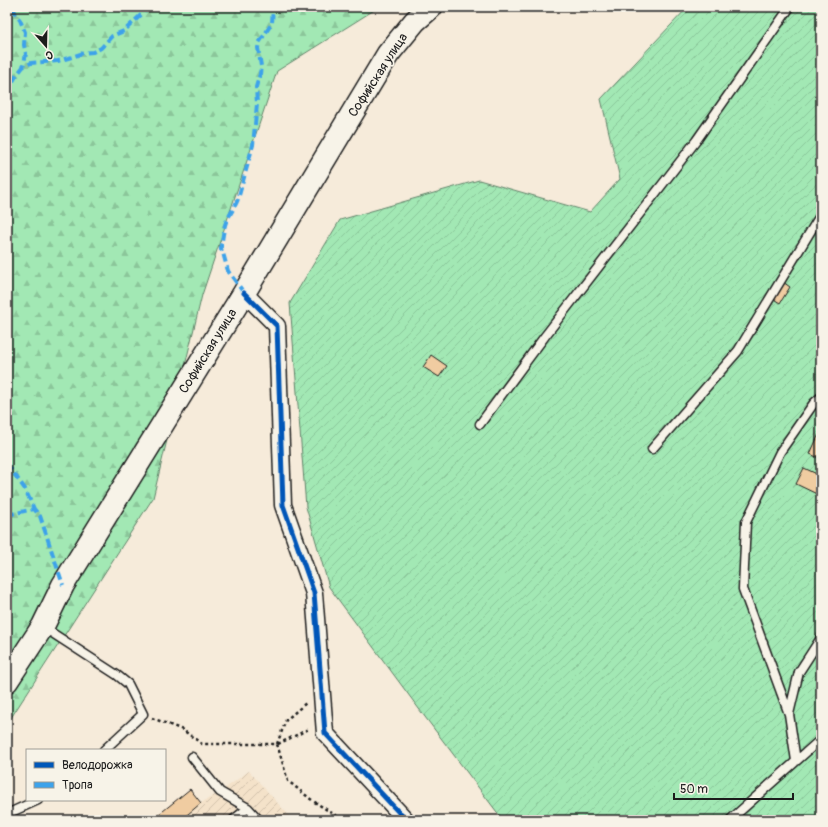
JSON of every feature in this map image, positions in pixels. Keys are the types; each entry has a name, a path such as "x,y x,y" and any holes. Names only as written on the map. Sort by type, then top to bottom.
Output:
{"main road":[{"name":"Софийская улица","path":"7,681 43,626 63,585 244,294 388,54 415,21 431,7"}],"street":[{"path":"244,294 278,326 283,505 314,593 325,733 406,820"}],"lane":[{"path":"480,424 545,336 696,141 790,7"},
{"path":"652,449 738,351 821,214"},
{"path":"796,760 789,714 743,589 746,522 780,452 814,403 821,397"},
{"path":"43,626 117,675 128,684 143,714 105,749"},
{"path":"789,714 799,672 821,638"},
{"path":"730,820 821,739"},
{"path":"192,757 220,792 248,808 259,820"},
{"path":"7,814 36,801"},
{"path":"233,820 248,808"}],"path":[{"path":"308,701 286,720 277,744 288,781 313,801 343,820"},
{"path":"143,714 183,730 202,744 277,744 324,721"}],"shaded area":[{"path":"249,771 293,820 181,820 201,803 220,792"}],"green space":[{"path":"7,7 379,7 277,71 202,295 153,498 7,724"},
{"path":"688,7 821,7 821,820 503,820 329,587 306,507 290,303 340,220 479,180 590,212 620,179 601,99"}],"building":[{"path":"783,282 790,287 780,303 772,298"},
{"path":"431,355 447,366 439,377 423,367"},
{"path":"819,434 821,435 821,459 810,454"},
{"path":"804,468 821,476 821,496 796,484"},
{"path":"190,789 201,803 181,820 152,820"}],"marked path":[{"path":"13,7 25,32 24,45 26,54 23,67"},
{"path":"7,92 23,67 31,63 58,61 83,53 93,52 101,48 112,36 124,31 149,7"},
{"path":"244,293 228,271 221,245 225,225 238,199 253,145 257,104 256,87 261,66 258,48 259,43 272,23 273,7"},
{"path":"7,464 25,489 34,509"},
{"path":"7,515 34,509 40,516 63,585"}],"cycle path":[{"path":"244,293 277,326 283,505 314,593 325,733 406,820"}]}
